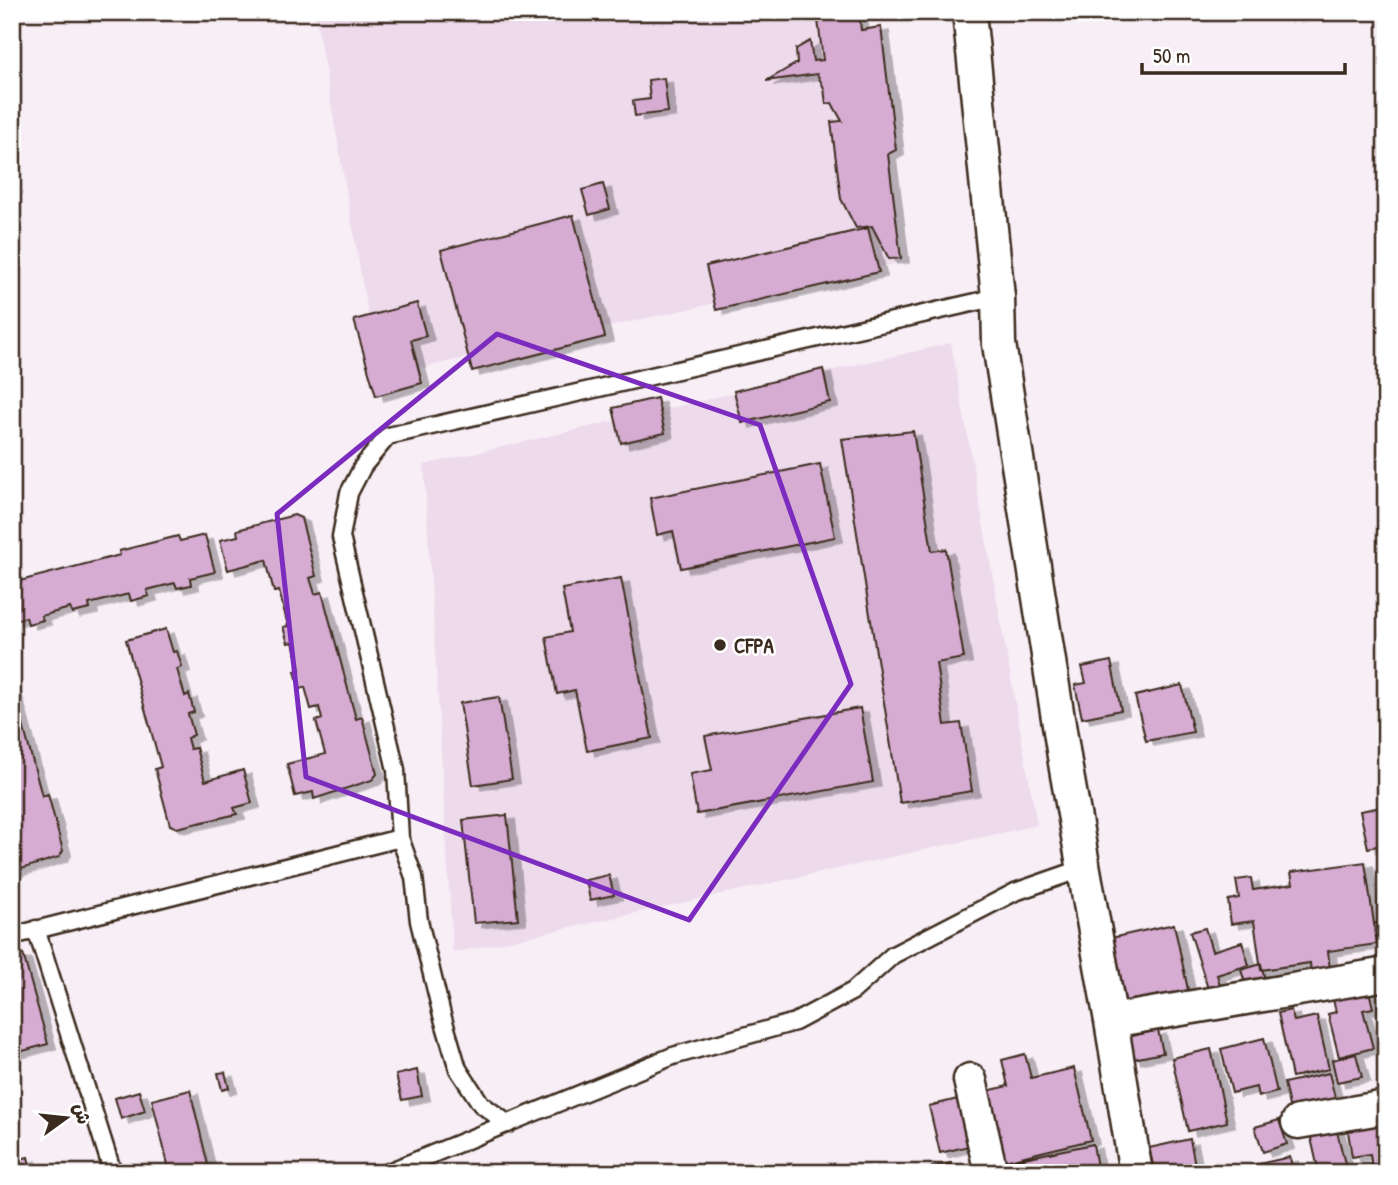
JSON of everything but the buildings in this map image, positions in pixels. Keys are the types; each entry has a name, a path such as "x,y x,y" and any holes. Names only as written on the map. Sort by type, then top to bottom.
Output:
{"street":[{"path":"969,12 998,298 999,344 1136,1173"},
{"path":"1111,1021 1386,974"},
{"path":"970,1080 991,1173"},
{"path":"1297,1122 1386,1107"}],"lane":[{"path":"508,1124 481,1104 458,1069 419,920 414,877 400,838 396,771 341,537 349,493 363,466 388,436 998,298"},
{"path":"12,936 400,838"},
{"path":"386,1173 673,1056 795,1022 853,991 893,955 1015,892 1084,868"},
{"path":"36,929 113,1173"}],"highlighted area":[{"path":"497,334 760,425 851,684 689,920 306,777 277,514"}],"shaded area":[{"path":"315,12 853,12 902,262 379,377"},
{"name":"CFPA","path":"951,343 1037,825 453,953 424,465"}],"place":[{"name":"CFPA","path":"720,645"}]}
